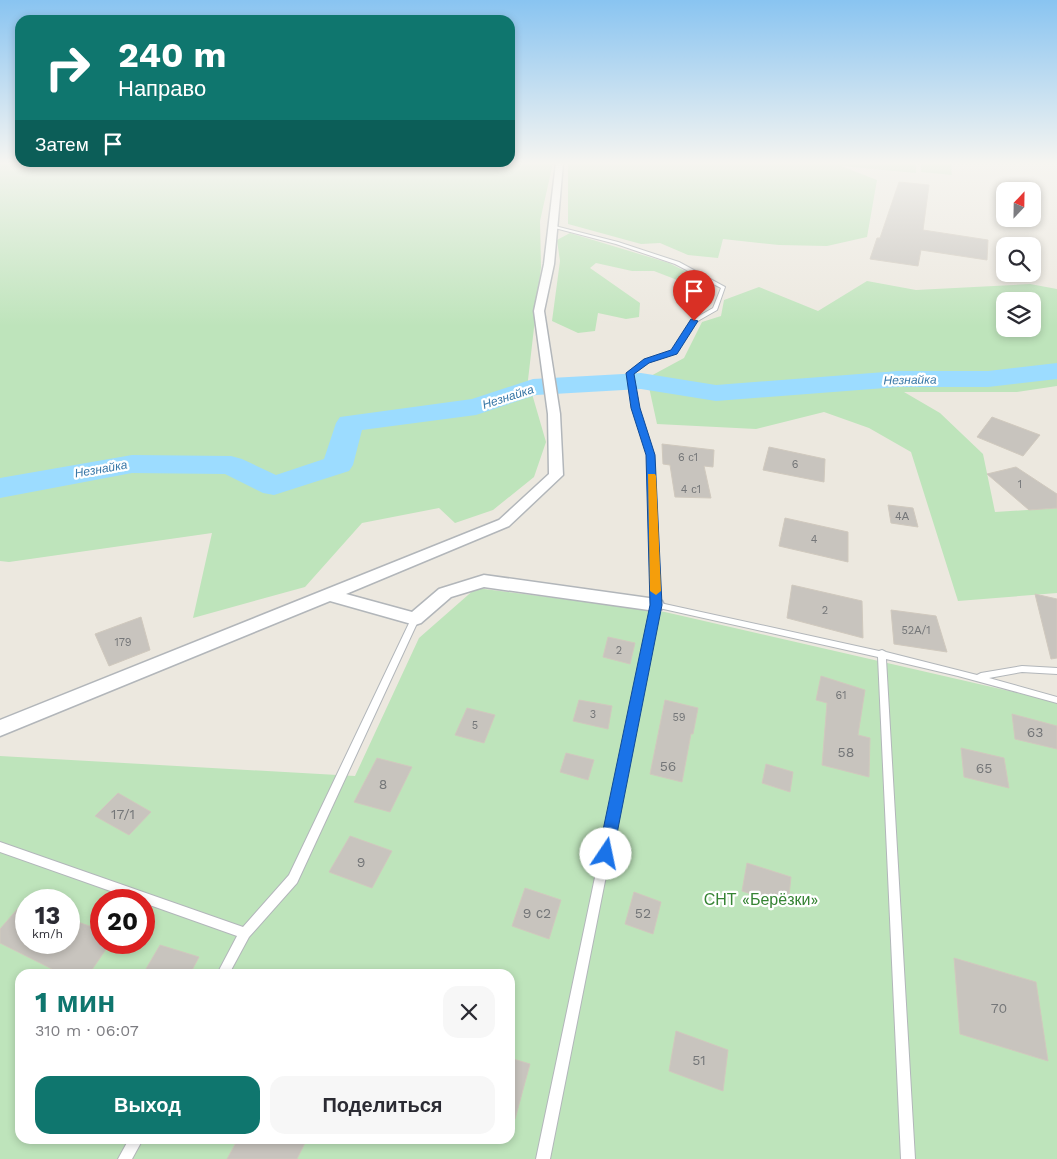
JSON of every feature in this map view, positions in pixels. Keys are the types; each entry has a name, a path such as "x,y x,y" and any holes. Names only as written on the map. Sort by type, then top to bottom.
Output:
{"street":[{"path":"0,728 504,523 556,475 554,414 539,311 549,264 553,217"},
{"path":"328,594 415,619 446,593 484,581 656,605"}],"lane":[{"path":"543,1159 656,605 650,455 636,408 630,373 647,361 674,352 694,321 715,309 723,287 677,263 617,243 552,226"},
{"path":"656,605 882,653 979,677 1057,700"},
{"path":"226,969 245,933 293,879 415,619"},
{"path":"882,653 908,1159"},
{"path":"979,677 1022,669 1057,671"},
{"path":"0,847 245,933"},
{"path":"125,1159 133,1144"}],"green space":[{"path":"0,217 541,217 541,267 528,380 546,442 534,477 493,510 455,523 439,508 362,523 305,587 193,618 212,533 9,562 0,561"},
{"path":"568,217 870,217 867,237 827,246 779,245 723,239 718,258 688,255 660,243 641,244 568,224"},
{"path":"570,233 669,263 711,284 703,290 654,271 632,271 596,263 590,268 640,303 639,317 626,319 598,313 595,331 578,333 552,321 560,261 557,240"},
{"path":"867,281 916,290 1030,284 1057,289 1057,386 1017,392 904,392 940,413 983,454 995,512 1057,508 1057,593 958,601 911,452 869,428 824,412 756,429 657,424 647,378 684,358 702,322 721,316 724,300 759,287 818,311"},
{"name":"СНТ «Берёзки»","path":"476,588 665,612 1057,702 1057,1159 0,1159 0,756 355,776 419,638"}],"building":[{"path":"887,217 925,217 923,230 988,240 987,260 921,250 918,266 870,259 877,238 880,238"},
{"path":"992,417 1040,435 1023,456 977,437"},
{"path":"662,444 714,450 713,467 704,466 711,498 675,497 670,465 663,464"},
{"path":"769,447 825,459 824,482 763,470"},
{"path":"1016,467 1057,494 1057,508 1029,510 987,474"},
{"path":"888,505 913,508 918,527 891,523"},
{"path":"785,518 848,532 848,562 779,546"},
{"path":"792,585 862,601 863,638 787,618"},
{"path":"1035,594 1057,599 1057,658 1051,659"},
{"path":"891,610 936,616 947,652 894,644"},
{"path":"141,617 150,650 109,666 95,634"},
{"path":"608,637 635,643 630,664 603,657"},
{"path":"821,676 865,690 858,735 870,738 869,777 822,765 827,703 816,700"},
{"path":"579,700 612,706 608,729 573,721"},
{"path":"665,700 698,708 682,782 650,774"},
{"path":"467,708 495,715 484,743 455,735"},
{"path":"1012,714 1057,726 1057,749 1015,739"},
{"path":"961,748 1004,758 1009,788 964,777"},
{"path":"566,753 594,760 588,780 560,772"},
{"path":"377,758 412,767 390,812 354,802"},
{"path":"766,764 793,772 790,792 762,783"},
{"path":"118,793 151,812 129,835 95,816"},
{"path":"350,836 392,851 372,888 329,872"},
{"path":"747,863 791,877 788,906 742,891"},
{"path":"525,888 561,900 549,939 512,926"},
{"path":"634,892 661,902 653,934 625,924"},
{"path":"15,912 15,950 0,943 0,929"},
{"path":"80,923 90,926 90,954 103,954 92,969 52,969 22,954 80,954"},
{"path":"160,945 199,957 193,969 146,969"},
{"path":"954,958 1036,982 1048,1061 960,1034"},
{"path":"676,1031 728,1050 723,1091 669,1071"},
{"path":"515,1060 530,1064 515,1119"},
{"path":"235,1144 304,1144 297,1159 227,1159"}],"waterway":[{"name":"Незнайка","path":"0,488 132,464 231,465 274,486 338,465 350,423 476,407 533,387 641,381 716,393 898,379 988,379 1057,371"}],"slow traffic":[{"path":"651,476 656,591"}],"route":[{"path":"606,854 656,605 650,455 636,408 630,373 647,361 674,352 694,321"}]}
